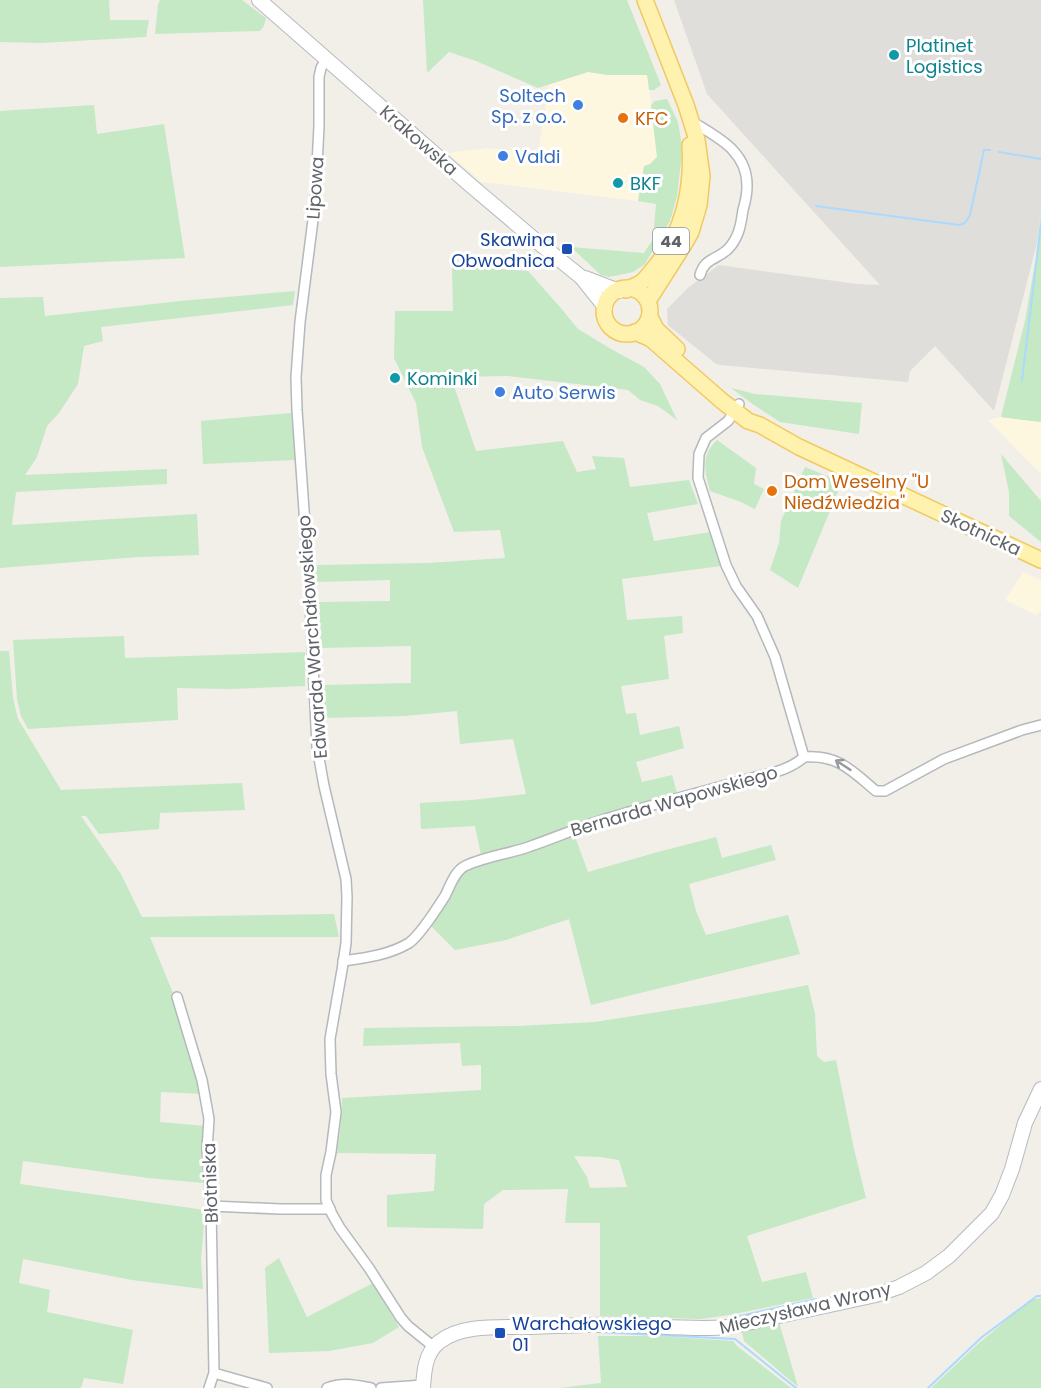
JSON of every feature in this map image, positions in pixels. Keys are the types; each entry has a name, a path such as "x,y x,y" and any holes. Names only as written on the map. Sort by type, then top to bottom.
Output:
{"main road":[{"name":"44","path":"645,0 679,84 698,148 702,176 697,214 691,232 648,301"},
{"name":"44","path":"604,307 613,293 641,283 646,278 662,258 678,229 685,210 690,176 690,118"},
{"path":"623,290 641,293 648,301 650,317 656,329 696,373"},
{"path":"604,307 604,317 611,327 622,333 635,332 651,339 696,373"},
{"path":"635,332 650,317"},
{"name":"Skotnicka","path":"696,373 737,408 751,414 760,425 799,447 1041,560"}],"street":[{"name":"Krakowska","path":"259,0 534,239 581,277 604,307"},
{"name":"Lipowa","path":"300,318 315,204 319,77 326,59"},
{"path":"690,118 735,151 744,167 747,186 738,236 728,249 709,260 702,268 700,275"},
{"path":"698,148 705,140 718,137"},
{"name":"Krakowska","path":"581,277 623,290"},
{"name":"Edwarda Warchałowskiego","path":"300,318 297,394 317,747 346,879 347,897 343,961 330,1039 331,1074 336,1112 326,1175 326,1200 340,1228 401,1318 434,1347"},
{"path":"737,408 728,421 706,438 699,454 698,478 726,565 736,586 757,616 775,657 804,757 815,756 834,760 848,767 876,791 885,791 944,759 1041,724"},
{"name":"Bernarda Wapowskiego","path":"343,961 390,952 410,942 439,906 462,868 478,860 529,847 609,818 772,774 797,763 804,757"},
{"name":"Błotniska","path":"177,997 202,1080 209,1119 207,1149 211,1206 214,1373 208,1388"},
{"name":"Mieczysława Wrony","path":"434,1347 449,1336 479,1329 627,1325 705,1330 728,1328 876,1295 899,1287 926,1273 948,1256 992,1213 1009,1178 1025,1123 1041,1089"},
{"path":"211,1206 330,1209"},
{"path":"381,1388 423,1386 424,1368 434,1347"},
{"path":"214,1373 267,1388"},
{"path":"327,1388 351,1384 371,1388"}],"shaded area":[{"path":"674,0 1041,0 1041,211 1037,243 994,411 935,346 910,371 908,382 720,365 668,325 667,309 689,287 719,265 857,284 880,285 707,94"},
{"path":"588,72 608,75 648,75 657,157 644,167 638,201 482,182 449,154 488,148 538,153 549,84"},
{"path":"1001,417 1041,422 1041,474 988,420"},
{"path":"1023,572 1041,580 1041,611 1036,615 1005,600"}],"green space":[{"path":"0,0 109,0 110,20 149,20 146,37 40,43 0,42"},
{"path":"160,0 242,0 266,18 260,31 155,34"},
{"path":"423,0 627,0 661,85 654,90 649,90 647,75 608,75 588,72 538,88 449,52 427,73"},
{"path":"667,99 678,122 682,153 677,196 670,221 645,264 633,272 609,277 601,275 571,247 644,253 653,239 656,204 638,201 644,166 657,157 651,105 655,101"},
{"path":"94,105 97,134 164,124 185,258 0,267 0,111"},
{"path":"1041,211 1041,422 1001,417 1025,321"},
{"path":"452,266 528,271 578,329 644,367 660,384 677,420 658,406 640,400 628,390 508,376 451,377 476,451 563,441 577,472 596,469 592,456 624,458 630,487 689,480 698,504 647,513 654,541 711,532 721,566 622,579 627,620 682,616 683,633 664,636 669,679 621,686 626,714 636,713 640,735 679,726 684,748 636,762 642,782 672,775 677,793 571,824 529,844 481,855 475,826 421,829 420,803 526,794 513,739 460,744 457,711 405,716 323,718 322,685 411,683 411,646 321,648 319,602 390,601 390,580 316,582 315,565 428,563 505,558 500,530 454,532 422,447 416,403 394,358 395,311 453,311"},
{"path":"295,291 293,305 101,327 103,341 84,346 78,384 59,413 47,426 37,457 25,475 167,469 167,484 16,492 12,525 197,514 199,555 138,557 0,568 0,298 43,297 45,316"},
{"path":"731,388 755,394 862,403 859,434 780,422"},
{"path":"291,413 296,460 203,464 201,421"},
{"path":"717,440 756,468 754,484 764,489 755,509 710,491 705,464 708,452"},
{"path":"1001,454 1041,501 1041,542 1009,516 1009,492"},
{"path":"805,467 842,482 798,588 770,570 779,543 781,521"},
{"path":"124,636 125,658 305,652 305,686 177,688 178,720 28,729 21,716 17,699 13,640"},
{"path":"0,651 9,651 13,698 18,719 61,790 242,783 245,810 160,813 159,829 99,834 86,816 81,816 121,874 142,917 334,914 339,937 150,937 175,998 202,1094 161,1092 160,1122 205,1126 204,1183 23,1161 20,1184 205,1210 201,1260 203,1289 132,1280 23,1259 19,1283 50,1290 47,1312 133,1330 123,1384 84,1378 81,1388 0,1388"},
{"path":"573,831 588,872 716,837 722,858 771,845 776,860 689,884 696,911 706,935 788,915 800,954 591,1005 569,919 506,940 455,950 431,926 466,869 482,862 520,854"},
{"path":"808,985 815,1014 817,1056 824,1062 836,1060 866,1198 747,1236 762,1282 806,1272 813,1298 701,1319 600,1316 600,1223 565,1223 568,1189 503,1190 484,1204 483,1229 387,1227 387,1195 434,1191 436,1154 337,1153 342,1098 481,1090 481,1065 462,1066 460,1043 363,1046 364,1028 519,1026 595,1022 715,1003","holes":["574,1156 619,1160 627,1187 590,1188 587,1177"]},
{"path":"279,1258 307,1317 373,1283 399,1327 373,1343 329,1351 269,1353 265,1268"},
{"path":"1041,1298 1041,1388 931,1388 1030,1300"},
{"path":"779,1322 798,1387 744,1341 742,1332"},
{"path":"598,1336 656,1336 733,1341 791,1388 559,1388 601,1383"}],"waterway":[{"path":"816,206 959,225 966,222 970,215 984,150 990,150"},
{"path":"999,152 1041,159"},
{"path":"1022,380 1041,224"},
{"path":"928,1388 982,1337 1037,1296 1041,1296"},
{"path":"731,1318 816,1299"},
{"path":"598,1332 735,1339 796,1388"}],"place":[{"name":"Platinet Logistics","path":"894,55"},
{"name":"Soltech Sp. z o.o.","path":"578,105"},
{"name":"KFC","path":"623,118"},
{"name":"Valdi","path":"503,156"},
{"name":"BKF","path":"618,183"},
{"name":"Skawina Obwodnica","path":"567,249"},
{"name":"Kominki","path":"395,378"},
{"name":"Auto Serwis","path":"500,392"},
{"name":"Dom Weselny \"U Niedźwiedzia\"","path":"772,491"},
{"name":"Warchałowskiego 01","path":"500,1333"}]}
